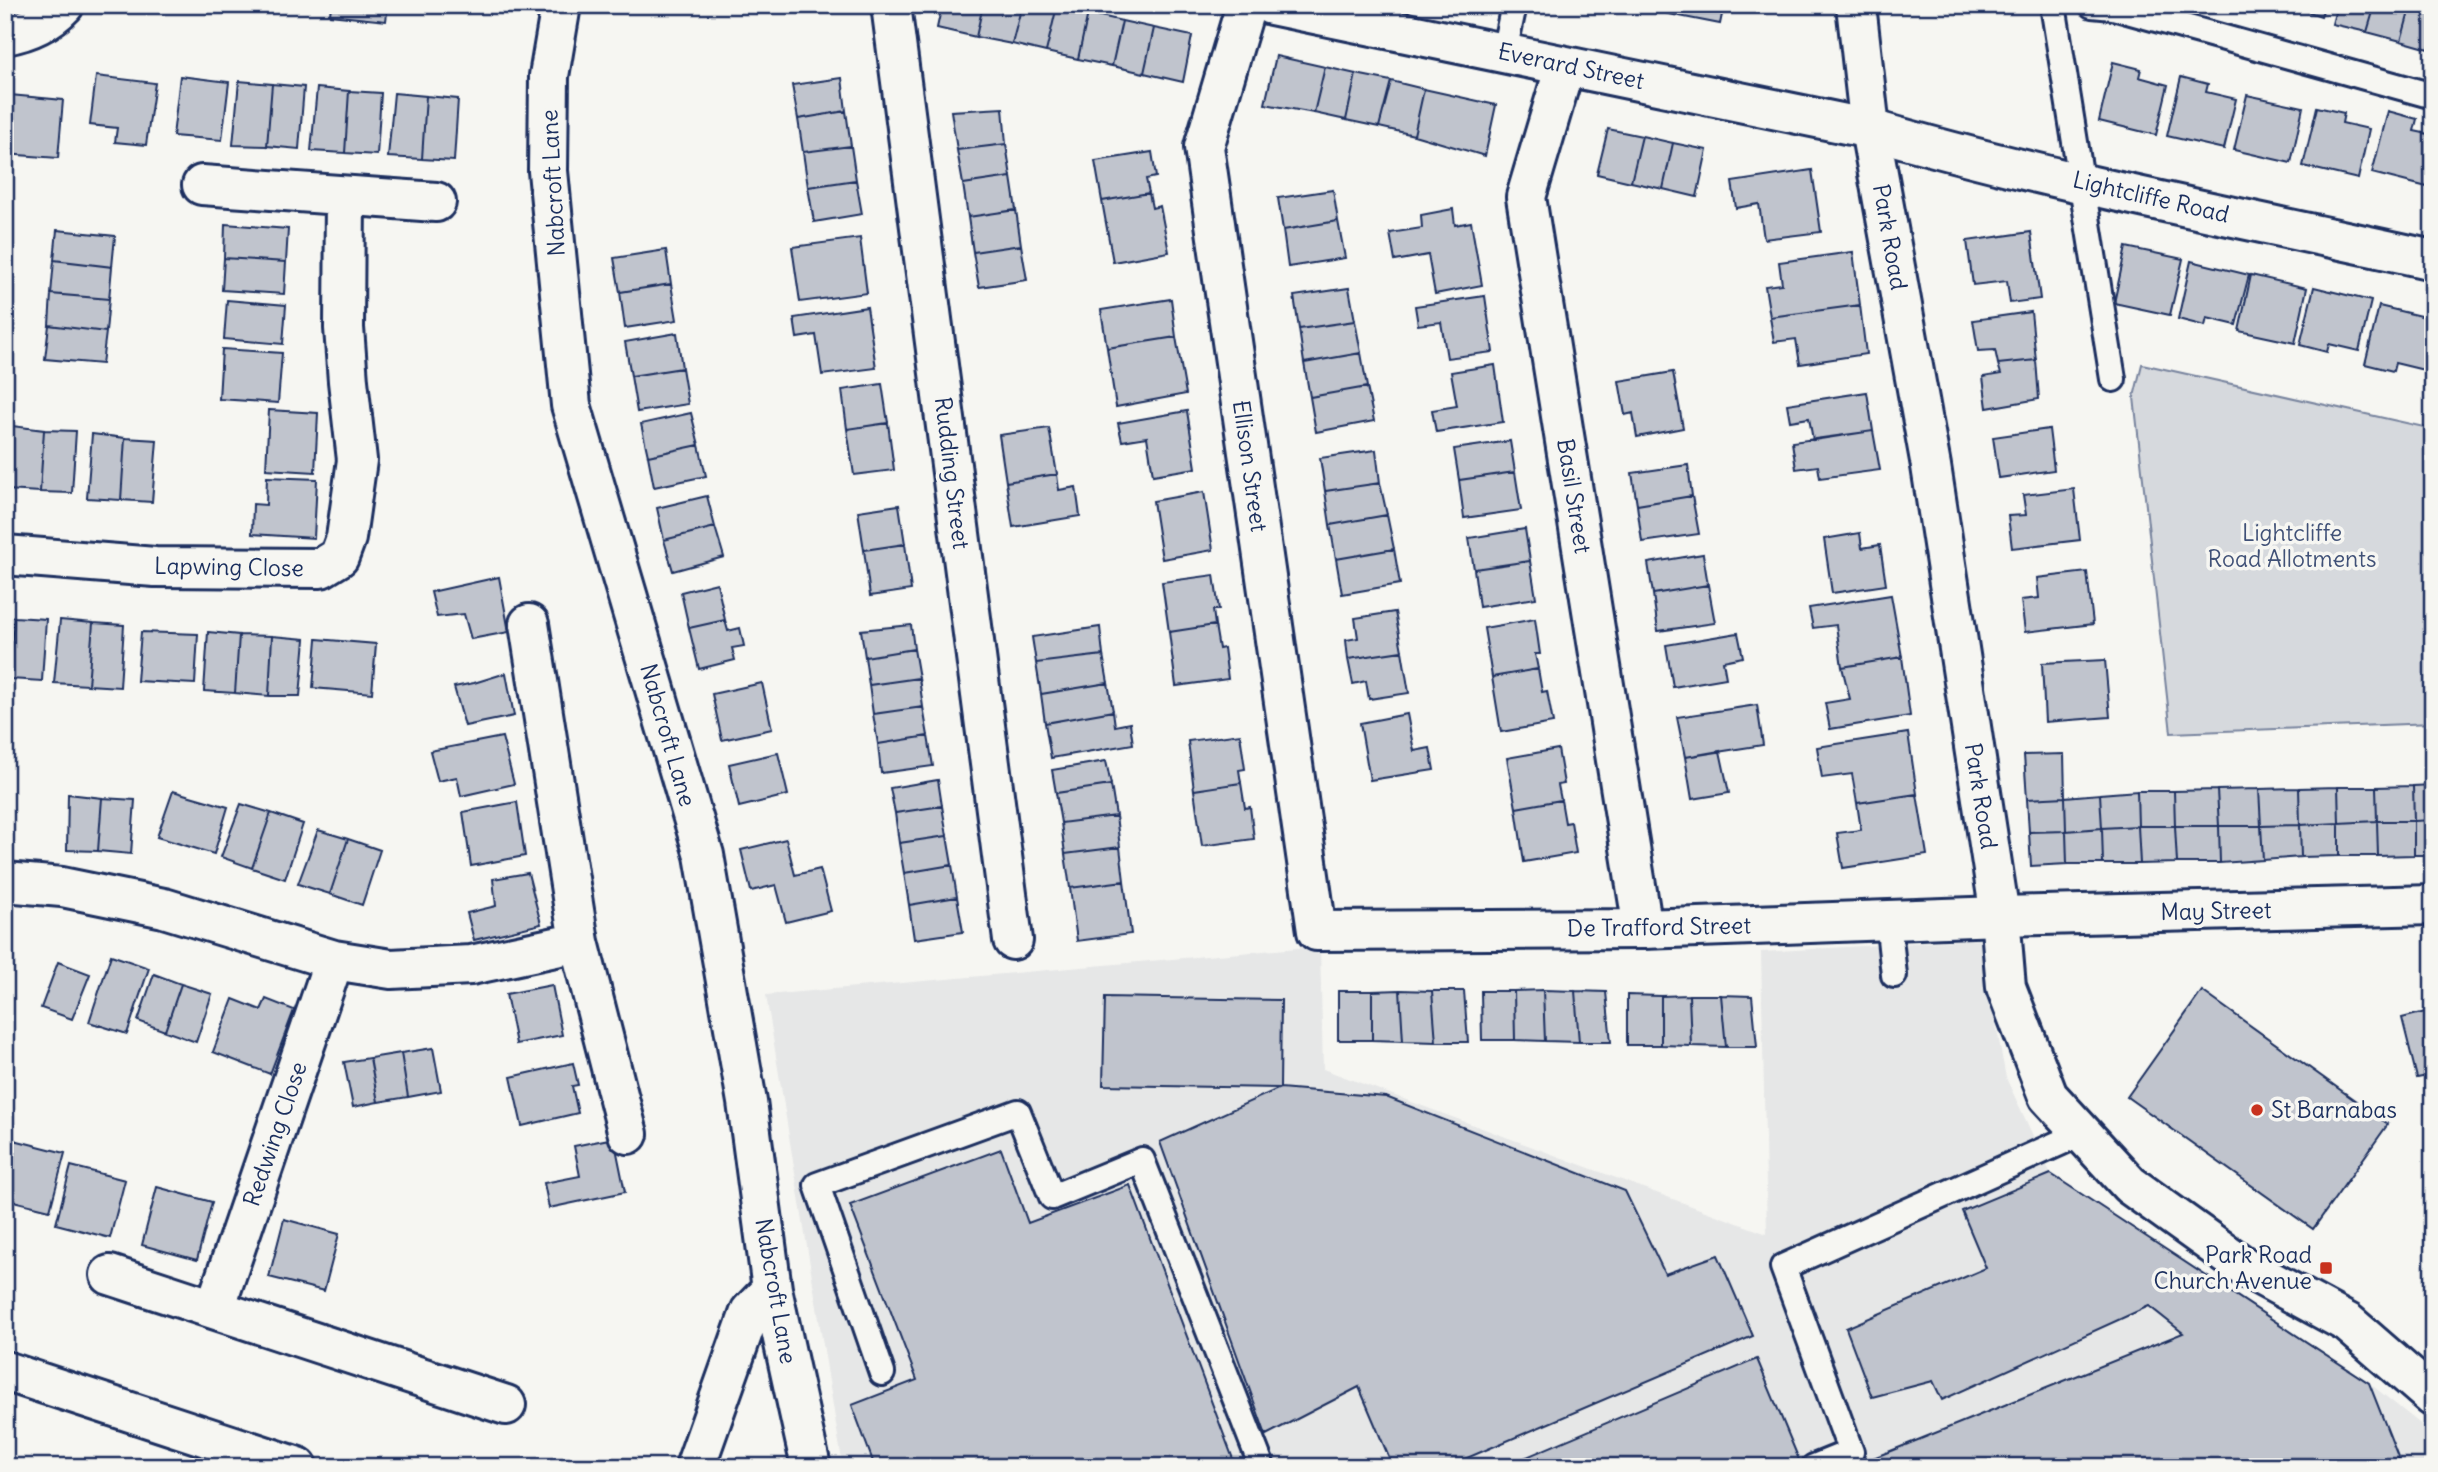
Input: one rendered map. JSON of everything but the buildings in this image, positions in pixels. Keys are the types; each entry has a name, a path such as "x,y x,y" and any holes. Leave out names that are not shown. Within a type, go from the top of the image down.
{"street":[{"path":"5,35 24,32 64,5"},
{"name":"Nabcroft Lane","path":"561,5 549,76 548,171 571,405 704,855 747,1102 772,1289 811,1467"},
{"name":"Rudding Street","path":"891,5 1013,940"},
{"name":"Ellison Street","path":"1247,5 1204,147 1317,931"},
{"name":"Everard Street","path":"1271,5 1504,51 1870,129"},
{"name":"Park Road","path":"1856,5 1870,129 1931,466 2000,916 2006,987 2048,1096 2130,1185 2243,1266 2348,1323 2433,1397"},
{"name":"Basil Street","path":"1565,66 1526,197 1643,929"},
{"name":"Lightcliffe Road","path":"1870,129 1933,147 2081,182 2433,260"},
{"path":"202,185 436,202"},
{"name":"Lapwing Close","path":"5,555 155,567 321,568 339,557 346,538 357,460 344,328 345,197"},
{"path":"529,624 579,942 628,1134"},
{"path":"5,882 62,887 164,908 334,960 391,969 471,965 579,942"},
{"name":"May Street","path":"2000,916 2433,905"},
{"name":"De Trafford Street","path":"1317,931 1643,929 2000,916"},
{"name":"Redwing Close","path":"215,1308 334,960"},
{"path":"110,1275 506,1405"},
{"path":"695,1467 750,1312 772,1289"},
{"path":"5,1371 298,1467"}],"lane":[{"path":"1504,51 1514,5"},
{"path":"2053,5 2113,379"},
{"path":"2092,5 2113,6 2433,96"},
{"path":"1888,920 1894,975"},
{"path":"882,1373 817,1185 1018,1112 1052,1197 1142,1160 1262,1467"},
{"path":"1814,1467 1851,1452 1783,1267 2082,1133"}],"shaded area":[{"path":"1980,939 2006,1078 2051,1174 2369,1383 2433,1434 2433,1467 843,1467 766,995 1320,946 1323,1069 1767,1234 1761,952"}],"green space":[{"name":"Lightcliffe Road Allotments","path":"2142,364 2433,429 2433,723 2171,733 2134,397"}],"place":[{"name":"St Barnabas","path":"2257,1110"},
{"name":"Park Road Church Avenue","path":"2326,1268"}]}
